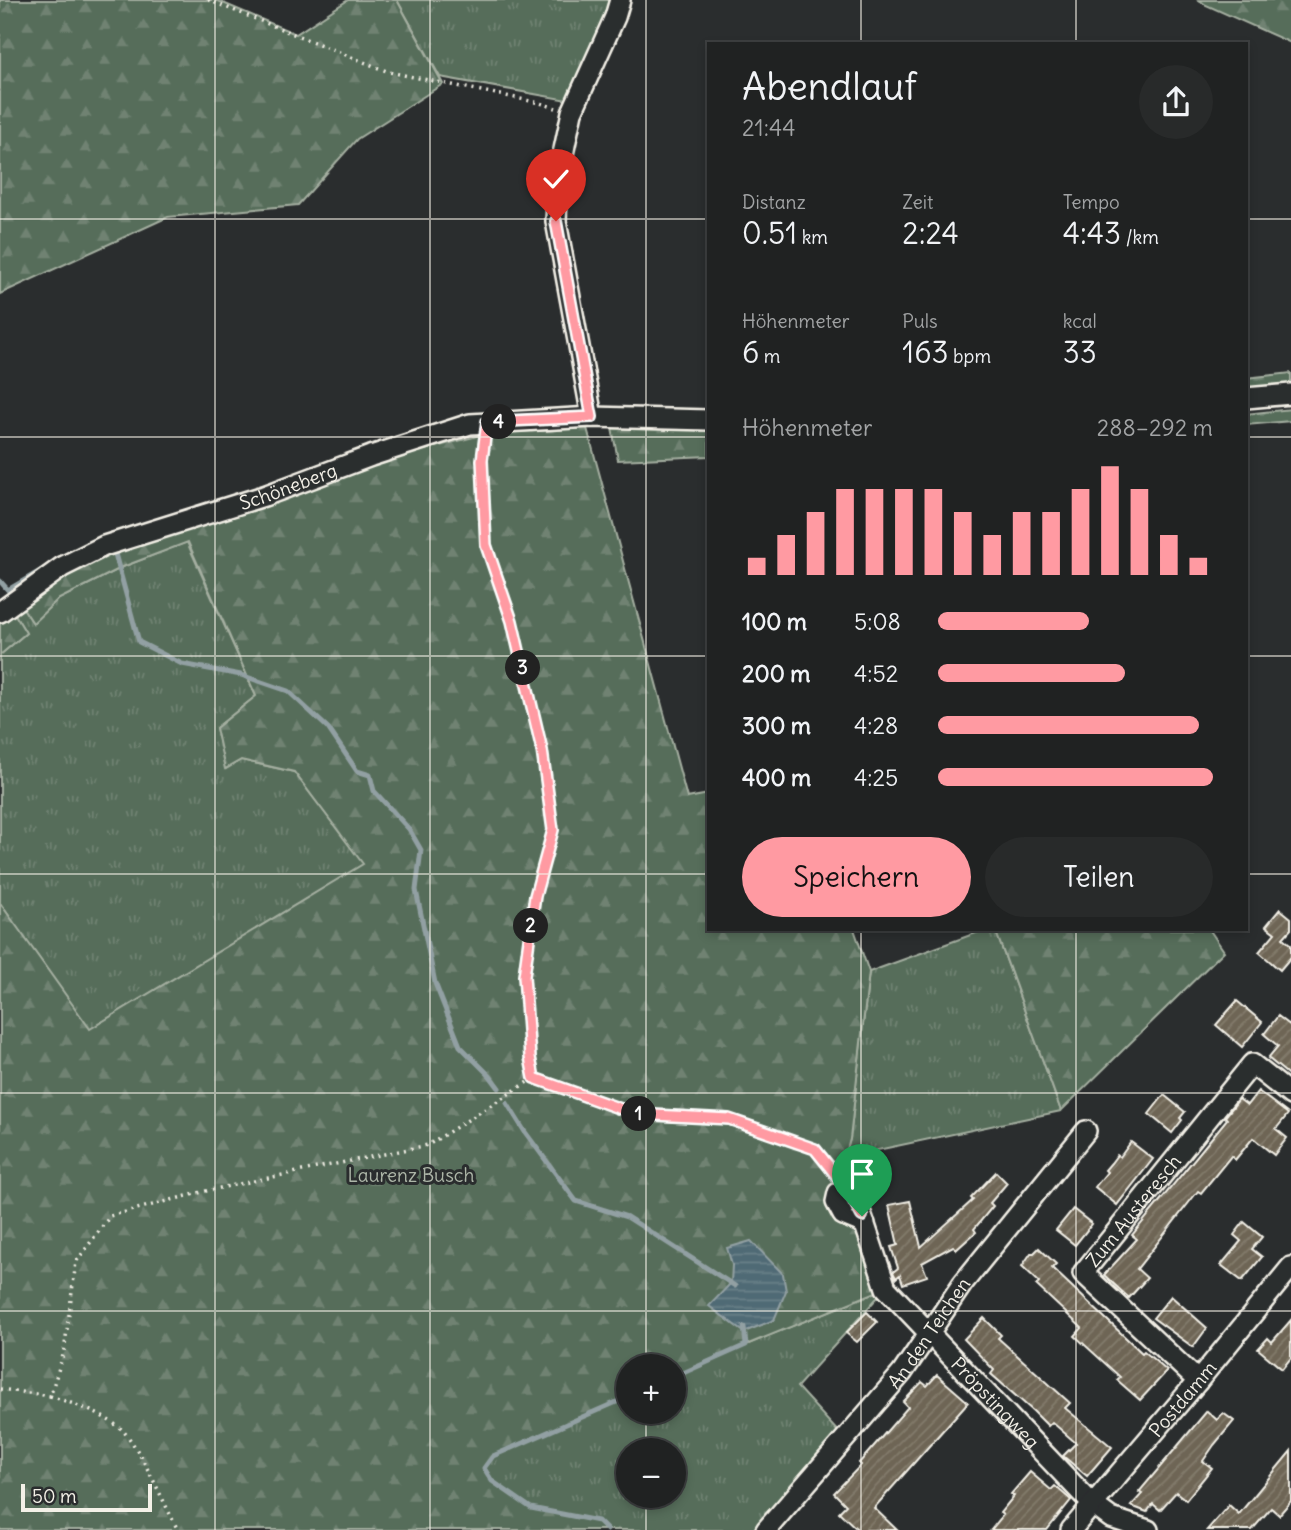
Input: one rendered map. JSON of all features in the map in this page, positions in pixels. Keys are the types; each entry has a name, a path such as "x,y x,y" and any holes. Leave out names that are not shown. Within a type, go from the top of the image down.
{"street":[{"path":"592,417 556,221 558,178 572,112 615,17 620,0"},
{"path":"1248,398 1291,394"},
{"name":"Schöneberg","path":"0,612 62,567 104,546 264,496 383,452 470,424 592,417 707,420"},
{"name":"Zum Austeresch","path":"1198,1381 1083,1273 1252,1064 1291,1095"},
{"name":"An den Teichen","path":"766,1530 902,1373 963,1283 1086,1131"},
{"name":"Pröpstingweg","path":"848,1190 838,1193 836,1202 843,1215 865,1224 886,1288 1092,1504 1111,1518 1148,1530"},
{"name":"Postdamm","path":"1071,1530 1291,1267"}],"path":[{"path":"208,0 389,72 572,112"},
{"path":"487,422 482,460 486,545 512,621 542,750 553,830 535,896 524,976 534,1078"},
{"path":"534,1078 635,1114 729,1119 815,1149 848,1190"},
{"path":"50,1396 64,1352 76,1262 110,1216 210,1190 428,1145 534,1078"},
{"path":"0,1389 50,1396 87,1408 121,1429 137,1452 178,1530"}],"green space":[{"path":"0,0 216,0 296,34 348,0 397,0 443,84 357,139 298,205 168,217 0,294"},
{"path":"397,0 612,0 567,100 440,77"},
{"path":"1199,0 1289,0 1291,43 1206,5"},
{"path":"1291,373 1291,390 1248,394 1248,378"},
{"path":"1291,409 1291,421 1248,425 1248,414"},
{"name":"Laurenz Busch","path":"587,428 687,798 707,794 707,931 855,931 869,972 850,1139 845,1157 886,1288 686,1372 686,1354 616,1354 616,1402 494,1456 484,1468 492,1481 531,1508 598,1521 607,1530 0,1530 0,903 90,1029 363,864 294,772 241,760 225,769 216,728 256,696 188,542 125,566 57,600 33,623 19,602 56,577 117,548 404,455 485,434"},
{"path":"612,428 707,430 707,456 618,460"},
{"path":"187,542 256,696 216,728 226,769 241,760 294,772 364,864 89,1030 0,903 0,655 26,633 11,608 19,602 33,623 57,600 125,566"},
{"path":"11,608 26,633 0,655 0,618"},
{"path":"982,931 996,931 1061,1111 845,1157 850,1139 869,972"},
{"path":"996,931 1210,931 1224,951 1061,1111"},
{"path":"886,1288 797,1387 841,1435 755,1530 607,1530 598,1521 531,1508 492,1481 484,1468 493,1456 616,1402 616,1424 686,1424 686,1372"}],"water":[{"path":"751,1241 783,1274 786,1291 774,1320 744,1332 709,1306 731,1283 732,1265 727,1248"}],"building":[{"path":"1280,909 1291,918 1291,929 1283,938 1291,945 1291,957 1280,970 1259,952 1275,933 1266,926"},
{"path":"1237,1001 1262,1022 1242,1047 1216,1025"},
{"path":"1278,1016 1291,1026 1291,1077 1268,1058 1278,1046 1264,1034"},
{"path":"1258,1091 1288,1114 1276,1129 1287,1138 1274,1155 1253,1138 1235,1160 1231,1156 1201,1193 1198,1191 1137,1269 1147,1278 1129,1298 1104,1275 1137,1239 1132,1235 1227,1119 1225,1117 1239,1099 1247,1105"},
{"path":"1164,1095 1185,1112 1172,1133 1149,1114"},
{"path":"1131,1142 1153,1159 1117,1205 1095,1187 1117,1155 1120,1157"},
{"path":"996,1172 1007,1183 990,1203 993,1206 974,1229 976,1232 956,1250 953,1246 922,1263 927,1276 903,1284 900,1275 896,1278 893,1272 898,1268 891,1247 898,1245 889,1205 910,1201 921,1247 973,1200 971,1198"},
{"path":"1073,1209 1092,1224 1075,1245 1056,1230"},
{"path":"1244,1222 1262,1237 1252,1249 1262,1257 1242,1281 1221,1265 1241,1241 1234,1235"},
{"path":"1039,1248 1056,1264 1052,1268 1142,1353 1144,1351 1167,1371 1140,1400 1117,1380 1120,1377 1075,1336 1082,1328 1036,1285 1039,1282 1022,1266 1031,1253"},
{"path":"1171,1296 1207,1328 1193,1347 1153,1318"},
{"path":"867,1312 877,1322 857,1342 846,1333"},
{"path":"984,1318 1001,1335 998,1338 1070,1403 1065,1408 1112,1447 1087,1476 1063,1456 1076,1443 1052,1422 1048,1426 991,1374 994,1370 964,1339"},
{"path":"1291,1320 1291,1358 1282,1369 1258,1349 1268,1338 1272,1342"},
{"path":"937,1375 968,1402 874,1508 897,1530 858,1530 839,1512 846,1505 834,1493 861,1465 859,1463 908,1407 903,1402 922,1382 927,1386"},
{"path":"1207,1411 1217,1420 1223,1413 1234,1421 1203,1461 1212,1468 1186,1500 1176,1492 1160,1510 1153,1504 1147,1512 1131,1506 1142,1494 1139,1492"},
{"path":"1291,1451 1291,1501 1279,1515 1271,1508 1252,1530 1207,1530 1229,1505 1239,1514"},
{"path":"1030,1472 1051,1490 1055,1486 1071,1500 1047,1530 991,1530 1014,1496 1011,1494"}],"waterway":[{"path":"114,550 139,642 182,664 241,675 288,691 328,728 357,771 370,775 374,791 409,829 421,850 416,890 435,983 460,1046 499,1088"},
{"path":"0,581 8,590 47,567"},
{"path":"507,1103 576,1201 627,1217 735,1286"},
{"path":"686,1372 746,1345 744,1327"},
{"path":"607,1530 598,1521 531,1508 492,1481 484,1468 493,1456 616,1402"}],"route":[{"path":"556,221 592,417 487,422 482,460 486,545 512,621 542,750 553,830 535,896 524,976 534,1078 635,1114 729,1119 815,1149 848,1190 862,1216"}]}
